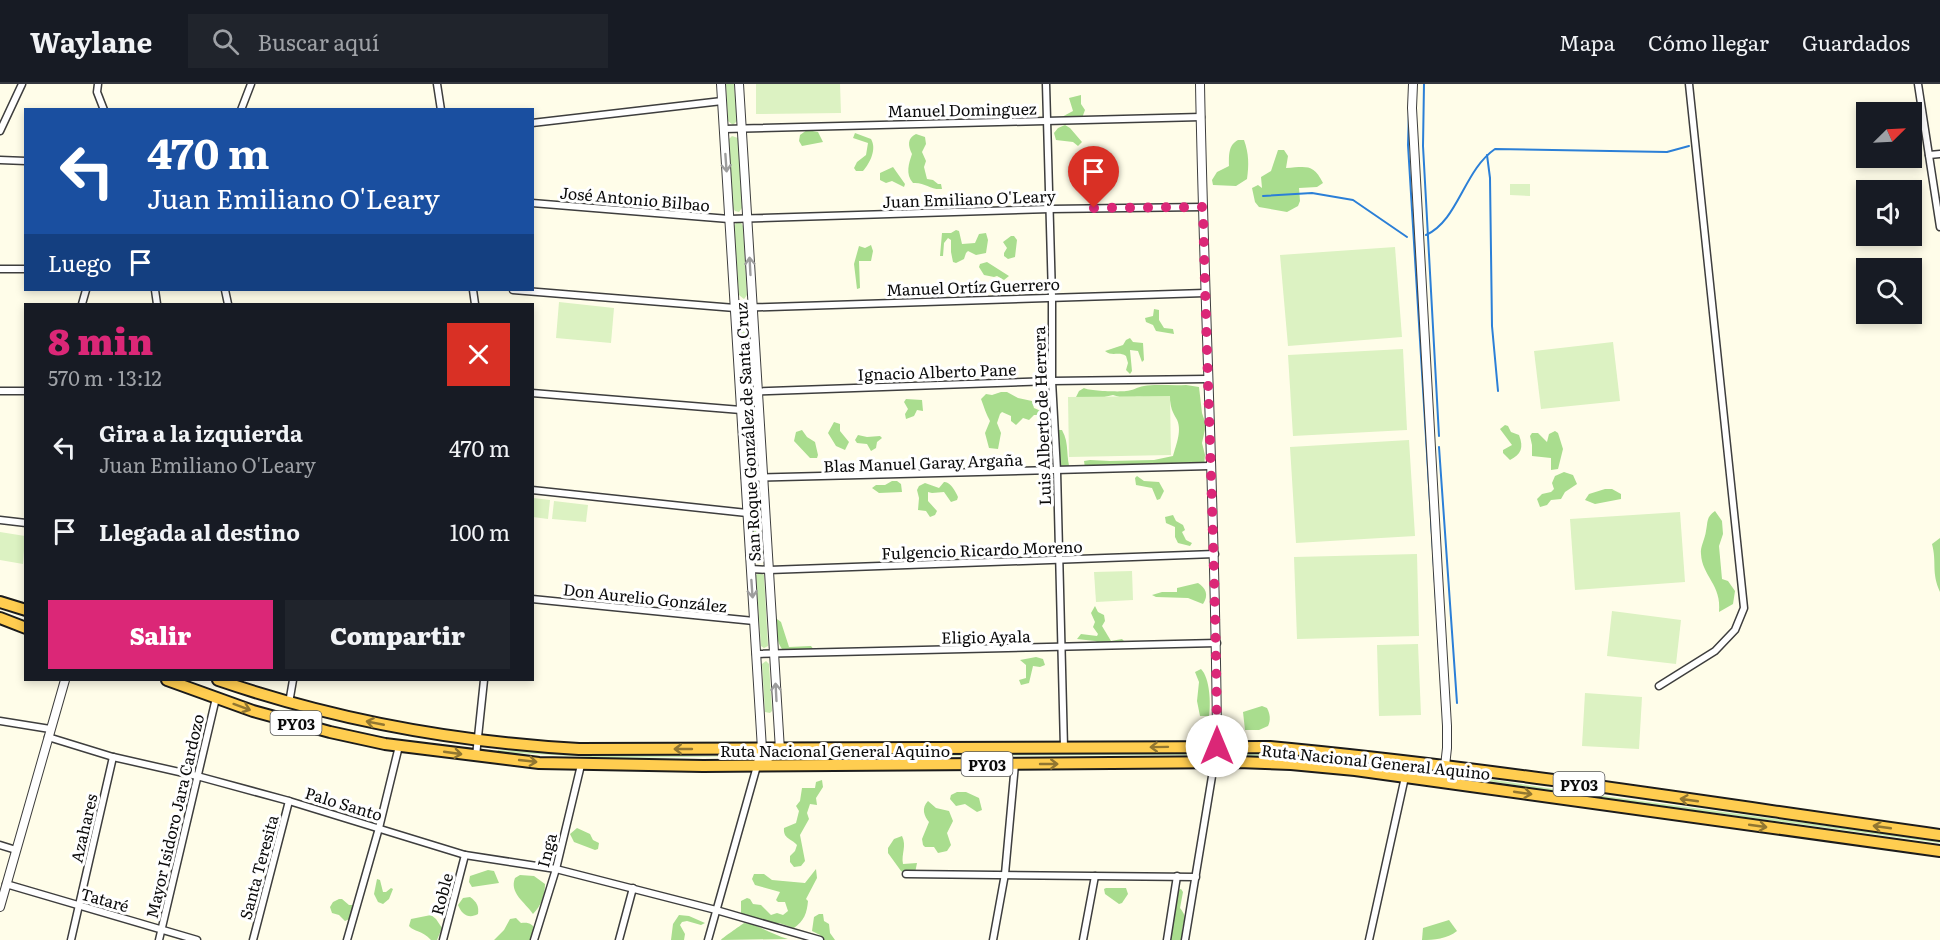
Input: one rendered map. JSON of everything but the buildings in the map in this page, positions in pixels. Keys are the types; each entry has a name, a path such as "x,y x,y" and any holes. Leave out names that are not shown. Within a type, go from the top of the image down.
{"highway":[{"path":"0,602 24,609"},
{"path":"0,618 24,627"},
{"name":"Ruta Nacional General Aquino","path":"170,681 253,711 330,732 399,746 476,756 580,765 1291,764 1405,777 1940,851"},
{"name":"Ruta Nacional General Aquino","path":"221,681 333,715 477,741 579,749 1270,747 1445,766 1940,835"}],"street":[{"path":"0,131 22,84"},
{"path":"98,84 103,108"},
{"path":"242,108 251,84"},
{"path":"437,84 441,108"},
{"path":"708,940 762,750 740,392 733,219 721,84"},
{"name":"San Roque González de Santa Cruz","path":"739,84 780,750"},
{"name":"Luis Alberto de Herrera","path":"1046,84 1052,381 1057,471 1064,748"},
{"path":"1185,940 1217,746 1215,554 1207,379 1200,84"},
{"path":"1413,84 1412,108 1420,272 1447,726 1445,766"},
{"path":"1659,686 1715,651 1735,630 1744,608 1689,84"},
{"path":"1918,84 1940,228"},
{"path":"534,123 722,101"},
{"name":"Manuel Dominguez","path":"724,129 1201,117"},
{"path":"1929,155 1940,154"},
{"path":"0,160 24,161"},
{"name":"José Antonio Bilbao","path":"534,203 733,219"},
{"name":"Juan Emiliano O'Leary","path":"733,219 1050,209 1203,207"},
{"path":"0,269 24,269"},
{"name":"Manuel Ortíz Guerrero","path":"526,291 738,308 1205,293"},
{"name":"Ignacio Alberto Pane","path":"740,392 1052,381 1207,379"},
{"path":"0,391 24,391"},
{"path":"534,393 741,410"},
{"name":"Blas Manuel Garay Argaña","path":"745,478 1210,466"},
{"path":"534,490 747,513"},
{"path":"0,520 24,523"},
{"name":"Fulgencio Ricardo Moreno","path":"751,569 1215,554"},
{"name":"Don Aurelio González","path":"534,599 754,621"},
{"name":"Eligio Ayala","path":"756,654 1216,643"},
{"path":"0,907 65,681"},
{"path":"289,703 293,681"},
{"path":"476,756 484,681"},
{"name":"Mayor Isidoro Jara Cardozo","path":"159,940 216,698"},
{"name":"Palo Santo","path":"0,721 49,733 112,757 197,776 290,801 465,855 556,869 716,910 798,937 820,940"},
{"path":"347,940 379,828 399,746"},
{"path":"1184,764 1207,757 1217,746"},
{"path":"757,766 780,750"},
{"name":"Azahares","path":"71,940 112,757"},
{"path":"993,940 1005,874 1015,764"},
{"name":"Inga","path":"534,940 556,869 580,765"},
{"path":"1369,940 1405,777"},
{"name":"Santa Teresita","path":"253,940 290,801"},
{"path":"0,845 16,850"},
{"name":"Roble","path":"443,940 465,855"},
{"path":"906,874 1196,877"},
{"path":"1083,940 1095,876"},
{"path":"1167,940 1177,876"},
{"name":"Tataré","path":"6,884 197,940"},
{"path":"619,940 633,888"}],"green space":[{"path":"726,84 734,84 737,121 733,125 728,121"},
{"path":"756,84 840,84 841,113 756,114"},
{"path":"1081,95 1081,104 1085,110 1082,118 1072,116 1058,119 1073,111 1069,98"},
{"path":"1009,108 1012,112 1036,115 1040,120 1003,118 1001,111"},
{"path":"1065,125 1082,142 1078,146 1073,142 1056,140 1054,133"},
{"path":"807,130 818,132 823,142 802,146 799,141 800,135"},
{"path":"855,133 871,139 873,143 872,156 863,171 856,171 854,168 857,162 866,155 868,143 853,138"},
{"path":"916,134 925,137 926,144 922,152 926,161 924,167 927,179 941,184 942,189 913,183 909,176 908,168 912,154 909,142"},
{"path":"732,136 738,138 742,208 739,212 733,208 729,139"},
{"path":"1238,140 1244,140 1247,150 1247,179 1236,186 1213,185 1212,180 1217,172 1229,166 1231,148"},
{"path":"1278,150 1284,150 1288,156 1286,168 1312,169 1323,183 1317,187 1299,188 1298,206 1287,212 1259,207 1255,202 1252,188 1258,185 1262,188 1261,177 1271,171"},
{"path":"893,167 905,184 904,187 892,181 886,183 880,180 880,173"},
{"path":"1510,184 1530,184 1530,196 1510,195"},
{"path":"736,223 741,223 743,226 747,295 744,299 739,295 734,226"},
{"path":"959,231 962,244 975,243 979,234 986,233 988,240 986,253 976,255 968,251 964,259 953,262 951,240 948,238 944,243 943,256 940,256 942,233 951,233"},
{"path":"1011,236 1017,240 1015,257 1008,259 1004,256 1007,248 1003,242"},
{"path":"871,245 873,251 871,261 859,261 860,288 857,289 854,264 859,246 865,248"},
{"path":"1395,247 1402,337 1288,346 1280,255"},
{"path":"987,262 1009,276 1004,280 997,276 984,275 979,267 980,264"},
{"path":"559,302 614,308 611,343 556,338"},
{"path":"1154,309 1159,310 1159,320 1164,328 1173,329 1174,334 1156,331 1153,325 1146,322 1145,318 1153,316"},
{"path":"743,311 748,314 752,378 749,382 746,382 744,378 740,314"},
{"path":"1130,338 1133,342 1143,343 1144,360 1142,362 1138,351 1130,350 1132,371 1130,374 1126,370 1128,363 1126,356 1105,351 1123,345"},
{"path":"1613,342 1620,401 1541,409 1534,351"},
{"path":"1403,349 1407,430 1293,436 1288,355"},
{"path":"1148,385 1199,387 1206,425 1202,443 1205,455 1204,467 1198,470 1166,467 1085,468 1084,461 1090,460 1154,460 1173,456 1179,427 1170,400 1142,397 1126,399 1113,395 1078,403 1076,397 1079,391 1084,388 1098,391 1122,391"},
{"path":"1001,392 1032,401 1034,408 1043,412 1044,415 1034,415 1029,420 1023,418 1016,425 1011,421 1011,416 1002,412 997,423 1001,433 998,449 989,448 985,433 990,421 981,399 986,394"},
{"path":"1170,396 1171,455 1069,457 1068,397"},
{"path":"749,399 754,402 758,470 754,474 750,471 745,403"},
{"path":"906,399 922,400 923,411 917,410 914,416 906,419 905,414 908,409 904,402"},
{"path":"834,422 840,424 840,431 849,442 845,450 836,446 828,433"},
{"path":"1505,425 1511,432 1519,435 1521,444 1519,453 1510,460 1503,453 1503,450 1512,445 1500,429"},
{"path":"802,430 815,442 817,458 810,458 794,441 796,432"},
{"path":"1062,430 1066,440 1071,472 1065,474 1060,470 1053,456 1059,444 1055,431"},
{"path":"1555,431 1558,433 1563,449 1558,469 1551,470 1551,458 1532,456 1530,436 1532,433 1538,433 1547,442 1549,434"},
{"path":"858,435 882,438 877,442 876,448 871,451 867,444 857,443 855,440"},
{"path":"1409,440 1415,536 1296,543 1290,447"},
{"path":"1564,472 1573,475 1577,484 1565,492 1561,499 1551,500 1547,505 1540,507 1537,499 1554,489 1552,483 1555,476"},
{"path":"1137,476 1144,481 1159,482 1164,491 1160,499 1157,500 1152,488 1136,485"},
{"path":"892,481 901,484 902,492 879,493 872,488 876,485 885,485"},
{"path":"944,482 953,487 958,497 957,500 951,502 944,492 928,492 928,501 937,511 935,515 930,517 926,511 918,510 917,490 919,486 925,483 939,488"},
{"path":"754,484 759,486 763,559 760,561 755,559 751,487"},
{"path":"1612,489 1621,494 1621,499 1595,504 1585,500 1589,494"},
{"path":"534,498 550,500 548,519 534,517"},
{"path":"554,501 588,505 586,522 552,519"},
{"path":"1715,511 1722,521 1723,534 1719,546 1722,579 1728,581 1735,591 1733,604 1719,612 1718,595 1702,562 1701,551 1708,520"},
{"path":"1680,512 1685,582 1575,590 1570,519"},
{"path":"1173,515 1176,521 1183,525 1185,530 1182,532 1186,540 1192,543 1190,546 1178,543 1175,537 1175,527 1166,523 1165,517"},
{"path":"0,532 24,536 23,564 0,560"},
{"path":"1940,538 1940,592 1936,579 1932,544"},
{"path":"1417,554 1419,636 1297,639 1294,557"},
{"path":"1132,571 1133,600 1096,602 1094,572"},
{"path":"759,573 764,575 768,646 764,648 761,646 756,575"},
{"path":"1198,583 1206,592 1203,604 1188,598 1152,595 1177,592 1177,588"},
{"path":"1095,606 1098,612 1104,615 1105,621 1102,626 1111,641 1122,639 1125,642 1109,642 1104,645 1095,641 1077,639 1081,634 1097,636 1091,613"},
{"path":"1612,611 1681,620 1676,664 1607,656"},
{"path":"777,619 781,622 789,647 811,646 814,650 786,654 778,642"},
{"path":"1418,644 1421,715 1379,716 1377,645"},
{"path":"1036,657 1043,659 1045,665 1033,666 1029,683 1021,685 1019,680 1026,678 1026,665 1020,660"},
{"path":"766,661 769,664 772,711 770,713 765,712 762,664"},
{"path":"1201,669 1208,685 1209,716 1200,716 1197,701 1199,682 1195,672"},
{"path":"1585,693 1642,697 1639,749 1582,746"},
{"path":"1262,706 1269,712 1268,726 1259,730 1245,730 1243,712"},
{"path":"498,750 586,755 757,756 608,758 498,752"},
{"path":"1199,752 1199,755 790,756"},
{"path":"1233,753 1294,756 1409,767 1574,792 1940,841 1940,843 1573,794 1409,769 1294,758 1233,755"},
{"path":"822,780 823,787 816,798 817,805 810,804 807,813 809,819 800,835 805,861 801,866 794,867 790,862 790,856 797,845 786,836 784,828 796,823 799,811 796,806 800,801 802,788 815,788 816,782"},
{"path":"966,792 979,798 982,810 977,812 965,804 956,806 950,799 951,795"},
{"path":"928,801 936,808 949,811 953,821 947,833 951,845 947,851 938,853 934,847 923,845 922,839 929,822 924,806"},
{"path":"577,828 590,834 593,840 599,843 598,849 574,842 570,834"},
{"path":"902,836 903,864 917,863 915,873 905,874 888,853 888,848 894,839"},
{"path":"816,869 817,878 806,899 808,901 806,913 803,920 794,928 779,923 772,925 741,916 741,901 747,898 753,904 761,905 771,915 777,913 783,915 788,911 785,902 776,900 780,892 755,885 752,879 754,874 764,874 772,880 805,883"},
{"path":"488,870 494,871 499,883 472,887 469,882 470,876"},
{"path":"520,875 534,876 545,884 542,900 533,914 514,888 515,878"},
{"path":"377,879 380,880 383,892 393,889 389,899 383,904 378,902 374,894"},
{"path":"1126,888 1128,894 1119,904 1105,894 1104,889"},
{"path":"1181,889 1183,892 1180,908 1185,917 1182,932 1186,938 1166,940 1178,890"},
{"path":"470,897 476,902 478,909 478,914 472,916 464,914 458,905 463,898"},
{"path":"339,899 349,905 359,907 359,915 345,921 339,915 332,913 330,907"},
{"path":"823,914 824,921 829,924 830,933 835,940 824,940 812,931 814,917"},
{"path":"431,915 442,928 437,940 431,940 409,926 411,919"},
{"path":"679,915 689,916 705,923 701,925 682,922 680,925 685,934 684,940 671,940 673,924"},
{"path":"516,918 521,923 528,923 534,927 536,931 533,940 494,940 504,930 510,919"},
{"path":"1449,920 1457,931 1453,934 1422,940 1423,928"},
{"path":"744,923 753,925 788,939 721,940"}],"waterway":[{"path":"1424,84 1423,146 1439,436"},
{"path":"1409,111 1408,145 1441,681"},
{"path":"1426,235 1446,219 1476,169 1495,149 1667,152 1689,146"},
{"path":"1487,155 1490,178 1492,326 1498,391"},
{"path":"1263,196 1312,193 1353,200 1407,237"},
{"path":"1439,447 1457,703"}],"route":[{"path":"1094,208 1203,207 1209,444 1215,554 1217,746"}]}
